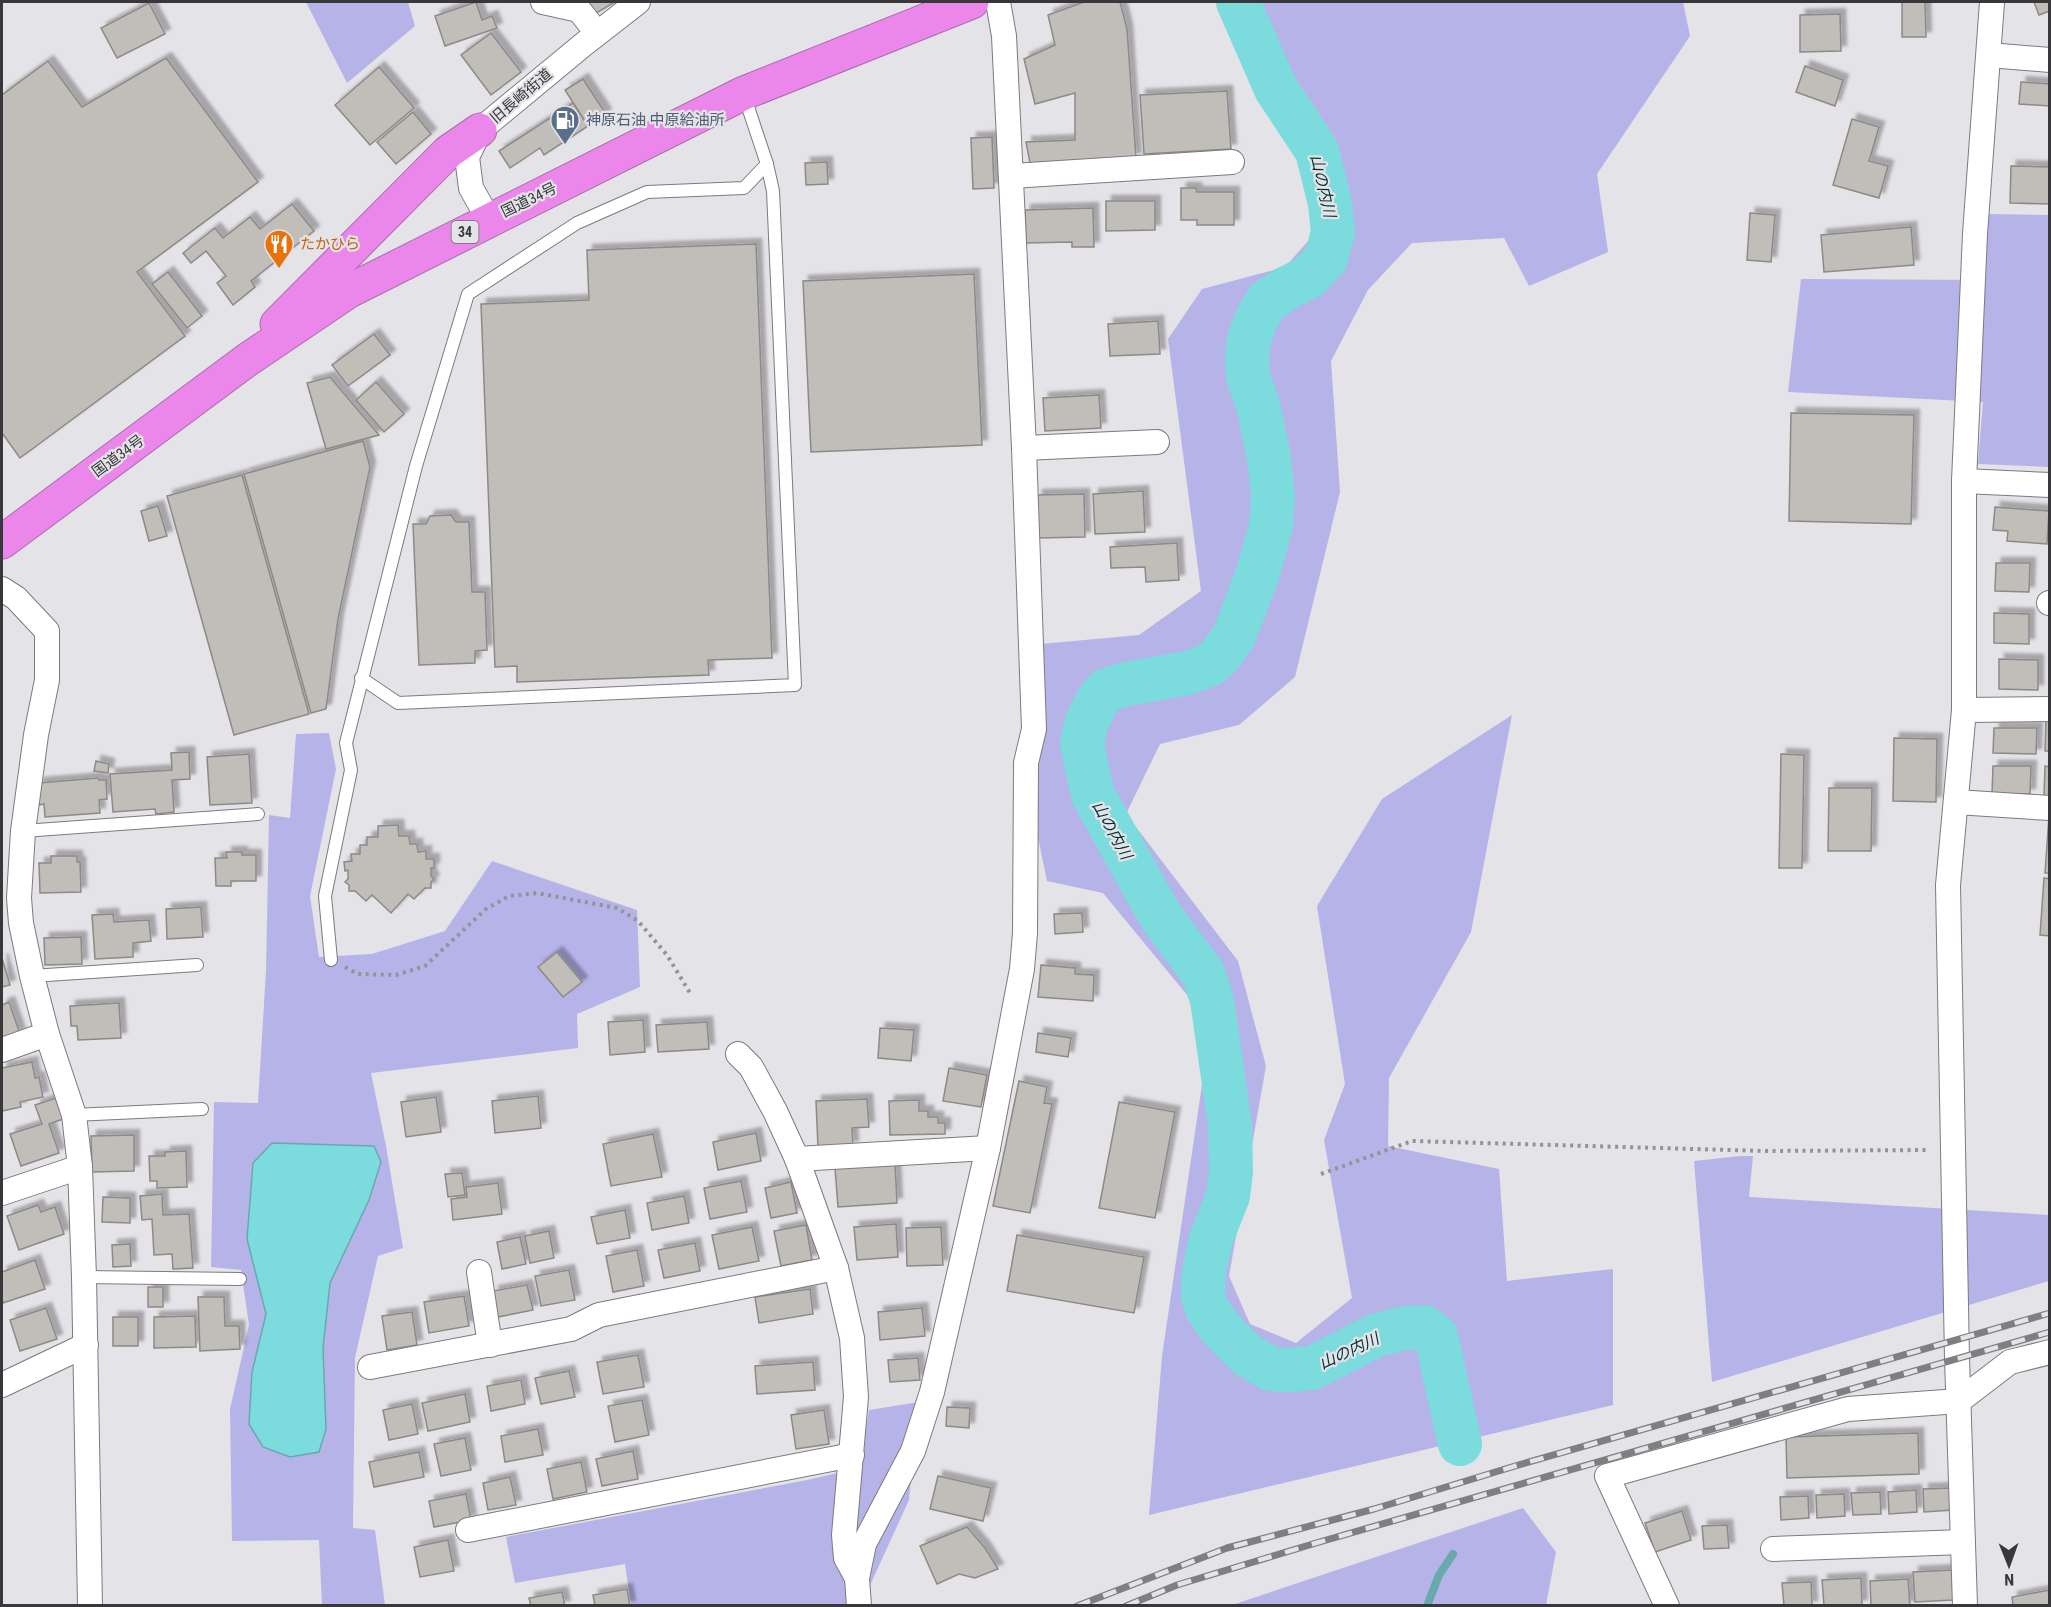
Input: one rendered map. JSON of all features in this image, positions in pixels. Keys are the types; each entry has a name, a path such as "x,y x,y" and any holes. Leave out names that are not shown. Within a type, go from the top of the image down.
{"highway":[{"name":"国道34号","path":"2,542 247,360 349,291 744,93 972,2"},
{"path":"247,360 285,314 448,152 480,130"}],"street":[{"path":"543,2 579,10 597,33"},
{"name":"旧長崎街道","path":"489,220 471,188 467,157 480,130 638,2"},
{"path":"859,1605 857,1578 864,1544 913,1451 932,1392 988,1149 1022,969 1026,933 1026,763 1034,729 1011,176 1004,36 998,2"},
{"path":"1965,1605 1948,885 1964,710 1964,481 1975,234 1992,2"},
{"path":"1989,55 2049,60"},
{"path":"1011,176 1232,162"},
{"path":"1024,448 1157,442"},
{"path":"1964,481 2049,484"},
{"path":"2,589 16,598 47,631 47,680 36,735 22,831 19,898 11,926 32,976 47,1034 74,1115 80,1167 84,1277 90,1605"},
{"path":"1964,710 2049,709"},
{"path":"1956,802 2049,808"},
{"path":"2,1050 47,1034"},
{"path":"738,1053 751,1067 775,1111 797,1160 836,1268 852,1338 856,1396 844,1535 846,1558 857,1578"},
{"path":"797,1160 988,1149"},
{"path":"2,1193 80,1167"},
{"path":"370,1367 571,1329 599,1315 836,1268"},
{"path":"478,1272 490,1345"},
{"path":"2,1386 86,1345"},
{"path":"1667,1605 1607,1476 1848,1409 1959,1401 2010,1362 2049,1352"},
{"path":"468,1530 852,1455"},
{"path":"1773,1549 1963,1542"}],"lane":[{"path":"361,678 398,703 795,684 772,191 767,164 744,93"},
{"path":"331,960 325,896 351,770 346,743 416,466 468,294 577,223 647,192 744,188 767,164"},
{"path":"22,831 258,814"},
{"path":"32,976 197,965"},
{"path":"74,1115 202,1109"},
{"path":"84,1277 240,1279"}],"path":[{"path":"331,960 358,974 396,975 425,966 486,909 509,896 537,892 617,908 638,921 667,955 690,993"},
{"path":"1321,1174 1412,1142 1765,1151 1953,1150"}],"shaded area":[{"path":"306,2 408,2 415,26 347,83"},
{"path":"1217,2 1683,2 1690,36 1597,174 1608,252 1529,286 1504,238 1412,243 1368,290 1331,361 1340,492 1295,677 1239,725 1160,744 1126,814 1238,961 1266,1066 1229,1276 1250,1324 1296,1343 1352,1298 1324,1140 1345,1084 1317,906 1382,799 1512,715 1471,932 1389,1078 1388,1146 1499,1169 1507,1281 1613,1269 1613,1405 1149,1515 1162,1356 1211,1024 1103,893 1047,881 1034,818 1044,714 1041,644 1139,635 1201,591 1168,339 1202,289 1285,267 1319,229 1302,160"},
{"path":"1987,214 2049,215 2049,467 1978,464 1983,402 1788,392 1801,279 1986,280"},
{"path":"329,733 336,769 310,896 319,957 372,954 445,931 492,861 637,910 640,987 577,1014 578,1048 371,1073 403,1248 378,1256 355,1358 353,1528 375,1530 385,1605 322,1605 319,1540 232,1541 230,1409 249,1325 241,1270 211,1267 214,1102 258,1103 266,971 269,815 290,818 296,734","holes":["369,1200 330,1283 323,1348 252,1372 266,1314 247,1239"]},
{"path":"272,1143 374,1146 381,1162 369,1200 330,1283 323,1348 326,1429 319,1452 290,1457 263,1447 249,1424 252,1372 266,1314 247,1239 253,1163"},
{"path":"1753,1156 1749,1197 2049,1215 2049,1281 1712,1382 1694,1161"},
{"path":"919,1402 909,1500 861,1605 631,1605 625,1564 515,1583 506,1537 807,1480 859,1468 869,1410"},
{"path":"1523,1508 1556,1552 1546,1605 1232,1605"}],"building":[{"path":"476,2 482,20 492,16 497,28 445,46 435,16"},
{"path":"584,2 615,2 593,15"},
{"path":"1084,2 1120,2 1127,29 1136,158 1030,163 1026,142 1075,140 1075,93 1035,104 1024,59 1055,45 1048,15"},
{"path":"1902,2 1925,2 1926,37 1902,37"},
{"path":"2034,2 2050,2 2050,11 2039,15"},
{"path":"149,3 165,34 117,58 101,28"},
{"path":"1840,14 1841,51 1800,52 1800,15"},
{"path":"491,33 521,72 491,95 461,55"},
{"path":"166,58 258,182 137,272 185,336 20,458 2,433 2,95 48,61 82,107"},
{"path":"1805,66 1843,80 1835,106 1796,92"},
{"path":"379,67 414,108 370,145 335,105"},
{"path":"583,79 606,114 588,126 565,90"},
{"path":"2021,82 2050,84 2050,106 2019,104"},
{"path":"1227,91 1231,149 1144,154 1140,95"},
{"path":"573,103 588,126 544,155 540,148 510,168 499,151"},
{"path":"413,112 431,134 396,164 377,142"},
{"path":"1852,119 1879,127 1869,161 1888,166 1879,198 1833,185"},
{"path":"992,137 994,188 973,189 971,138"},
{"path":"827,162 828,184 806,185 805,163"},
{"path":"2011,166 2050,167 2050,204 2010,203"},
{"path":"1181,188 1196,188 1197,192 1234,192 1234,225 1197,225 1197,220 1181,220"},
{"path":"1106,201 1155,201 1155,230 1106,231"},
{"path":"292,204 314,231 251,281 255,287 233,305 217,283 226,276 206,251 191,263 183,253 215,228 223,238 250,217 260,229"},
{"path":"1093,208 1094,247 1072,247 1072,242 1026,243 1025,210"},
{"path":"1750,213 1775,215 1771,262 1747,260"},
{"path":"1911,227 1914,265 1824,272 1821,235"},
{"path":"756,244 772,658 708,660 709,675 517,682 517,666 495,667 481,304 589,300 587,250"},
{"path":"168,272 202,316 187,328 152,284"},
{"path":"974,274 982,445 811,452 803,281"},
{"path":"1158,321 1160,354 1110,356 1108,324"},
{"path":"374,334 390,355 348,386 332,365"},
{"path":"330,377 379,435 326,449 307,383"},
{"path":"376,382 404,414 384,432 356,400"},
{"path":"1099,395 1101,428 1045,431 1043,398"},
{"path":"1791,413 1914,415 1911,524 1789,521"},
{"path":"363,441 370,467 338,619 326,709 311,713 244,474"},
{"path":"242,475 309,714 234,735 167,496"},
{"path":"1143,491 1145,532 1095,534 1093,494"},
{"path":"1084,494 1085,537 1037,538 1037,495"},
{"path":"158,506 167,536 149,541 141,511"},
{"path":"1995,507 2049,511 2047,544 2007,541 2008,531 1993,530"},
{"path":"451,515 456,522 469,522 472,592 485,592 487,650 475,651 475,663 419,665 413,524 426,524 430,516"},
{"path":"1177,543 1179,580 1146,582 1145,567 1111,568 1110,547"},
{"path":"1996,563 2030,563 2029,592 1995,591"},
{"path":"1994,613 2029,614 2029,644 1994,643"},
{"path":"1999,659 2038,660 2038,690 1999,689"},
{"path":"2046,720 2050,720 2050,751 2045,751"},
{"path":"1994,728 2037,728 2036,754 1993,753"},
{"path":"1894,738 1937,739 1936,802 1893,801"},
{"path":"189,752 190,779 172,780 174,812 156,814 155,809 113,812 110,774 172,770 171,753"},
{"path":"249,754 252,803 210,805 207,757"},
{"path":"1781,754 1804,755 1802,868 1779,868"},
{"path":"96,761 109,764 108,773 94,771"},
{"path":"1993,766 2031,766 2030,794 1992,794"},
{"path":"2045,766 2050,767 2050,796 2044,796"},
{"path":"98,778 106,780 107,799 99,800 100,813 45,817 44,804 39,805 38,783"},
{"path":"1829,788 1872,788 1871,851 1828,851"},
{"path":"2049,816 2050,873 2045,873"},
{"path":"398,825 399,836 409,836 410,844 417,844 418,852 426,851 426,859 434,859 431,876 434,879 431,882 431,888 425,888 414,899 408,894 391,913 372,895 366,901 355,891 349,891 349,885 345,882 348,879 348,870 345,871 344,862 352,861 351,854 360,854 360,845 367,845 367,837 378,837 378,826"},
{"path":"226,852 256,855 256,881 231,881 231,886 216,886 215,858 227,858"},
{"path":"51,856 77,856 77,862 80,862 81,892 40,893 39,863 51,863"},
{"path":"2044,878 2050,879 2050,936 2040,935"},
{"path":"201,907 203,937 167,939 166,909"},
{"path":"1082,913 1083,932 1055,934 1054,914"},
{"path":"113,914 114,922 149,920 151,941 133,943 133,957 95,959 92,915"},
{"path":"81,937 82,964 45,965 44,938"},
{"path":"557,952 582,982 563,997 538,967"},
{"path":"2,958 10,985 2,987"},
{"path":"1041,965 1075,968 1075,974 1094,975 1093,1001 1038,997"},
{"path":"9,1002 20,1034 2,1040 2,1005"},
{"path":"119,1003 121,1038 78,1040 77,1026 71,1026 70,1006"},
{"path":"643,1020 645,1052 610,1055 608,1022"},
{"path":"707,1022 709,1049 658,1052 656,1025"},
{"path":"880,1028 914,1030 911,1061 878,1058"},
{"path":"1038,1033 1071,1038 1068,1057 1036,1052"},
{"path":"32,1062 35,1078 39,1077 43,1097 20,1102 21,1107 2,1111 2,1068"},
{"path":"949,1068 987,1075 981,1107 943,1101"},
{"path":"1019,1081 1047,1087 1044,1103 1052,1104 1030,1213 993,1206"},
{"path":"538,1096 541,1128 495,1133 492,1101"},
{"path":"436,1097 441,1132 406,1137 401,1102"},
{"path":"56,1098 63,1119 49,1124 59,1153 21,1166 10,1134 42,1124 35,1105"},
{"path":"867,1099 869,1127 852,1128 853,1146 818,1147 816,1101"},
{"path":"919,1100 919,1111 928,1111 928,1117 938,1117 938,1123 945,1123 945,1134 890,1135 889,1101"},
{"path":"1119,1102 1175,1112 1155,1218 1099,1208"},
{"path":"756,1133 761,1161 718,1170 713,1142"},
{"path":"653,1134 662,1177 611,1186 603,1144"},
{"path":"134,1135 134,1171 92,1172 91,1136"},
{"path":"186,1151 187,1187 157,1188 157,1181 150,1181 149,1156 165,1156 165,1152"},
{"path":"895,1164 897,1203 838,1207 835,1168"},
{"path":"462,1173 465,1195 448,1197 445,1174"},
{"path":"741,1181 747,1212 710,1219 704,1188"},
{"path":"791,1182 797,1213 771,1218 765,1188"},
{"path":"498,1183 502,1214 453,1220 451,1199 467,1197 466,1187"},
{"path":"162,1194 163,1215 189,1214 193,1268 173,1269 172,1254 154,1255 152,1219 142,1220 140,1196"},
{"path":"684,1196 689,1223 652,1230 647,1203"},
{"path":"103,1197 130,1198 130,1223 102,1222"},
{"path":"38,1205 41,1212 55,1207 64,1234 19,1250 7,1216"},
{"path":"625,1210 630,1238 597,1244 591,1217"},
{"path":"896,1224 898,1257 857,1260 854,1227"},
{"path":"806,1225 812,1260 781,1266 774,1231"},
{"path":"752,1227 759,1261 719,1269 712,1235"},
{"path":"941,1227 943,1265 907,1266 906,1228"},
{"path":"549,1231 554,1258 530,1263 525,1236"},
{"path":"1017,1235 1144,1257 1134,1313 1007,1291"},
{"path":"520,1237 526,1264 502,1269 497,1242"},
{"path":"695,1243 700,1271 664,1278 658,1250"},
{"path":"130,1244 131,1266 113,1267 112,1245"},
{"path":"637,1250 644,1286 613,1292 606,1256"},
{"path":"35,1260 45,1289 3,1303 2,1272"},
{"path":"569,1270 575,1300 541,1306 535,1276"},
{"path":"527,1285 533,1310 498,1317 493,1291"},
{"path":"148,1287 163,1287 163,1307 148,1307"},
{"path":"810,1289 813,1314 759,1323 755,1297"},
{"path":"464,1296 469,1326 429,1333 424,1302"},
{"path":"198,1297 224,1297 225,1326 239,1326 240,1349 200,1351"},
{"path":"46,1308 57,1339 20,1351 10,1320"},
{"path":"922,1308 925,1336 880,1340 878,1312"},
{"path":"412,1312 417,1345 387,1350 382,1316"},
{"path":"195,1316 196,1347 154,1348 154,1317"},
{"path":"113,1317 138,1317 138,1346 113,1346"},
{"path":"638,1355 644,1387 603,1394 597,1362"},
{"path":"918,1358 920,1380 890,1382 888,1360"},
{"path":"813,1362 815,1390 757,1394 755,1366"},
{"path":"569,1371 575,1397 541,1404 535,1378"},
{"path":"521,1380 525,1404 491,1411 487,1386"},
{"path":"465,1394 470,1422 428,1431 422,1403"},
{"path":"642,1400 649,1435 615,1442 608,1406"},
{"path":"412,1404 418,1434 389,1440 383,1410"},
{"path":"947,1407 970,1408 969,1428 946,1426"},
{"path":"824,1410 829,1444 796,1449 791,1415"},
{"path":"538,1429 543,1455 505,1462 501,1436"},
{"path":"1918,1433 1919,1474 1787,1478 1786,1437"},
{"path":"465,1438 471,1470 441,1476 434,1444"},
{"path":"633,1451 638,1479 602,1486 596,1459"},
{"path":"419,1452 424,1477 374,1487 369,1462"},
{"path":"581,1462 587,1492 553,1499 547,1469"},
{"path":"938,1476 991,1488 983,1521 930,1509"},
{"path":"510,1477 516,1505 488,1510 483,1483"},
{"path":"1951,1488 1953,1510 1924,1512 1923,1489"},
{"path":"1916,1490 1917,1512 1889,1514 1888,1492"},
{"path":"1880,1492 1881,1514 1853,1515 1851,1493"},
{"path":"466,1494 471,1520 434,1527 429,1501"},
{"path":"1844,1494 1845,1516 1817,1518 1816,1495"},
{"path":"1808,1496 1809,1518 1781,1520 1780,1497"},
{"path":"1682,1511 1691,1540 1655,1552 1645,1523"},
{"path":"1727,1525 1729,1548 1704,1549 1702,1526"},
{"path":"967,1527 985,1548 998,1569 975,1578 959,1574 937,1584 920,1546"},
{"path":"448,1540 454,1571 420,1577 414,1547"},
{"path":"1952,1570 1953,1600 1915,1602 1913,1572"},
{"path":"1861,1578 1862,1605 1824,1606 1822,1580"},
{"path":"1908,1579 1910,1606 1871,1606 1870,1581"},
{"path":"1811,1582 1812,1606 1784,1606 1782,1583"},
{"path":"627,1589 630,1606 595,1606 593,1595"},
{"path":"2050,1590 2050,1606 2013,1606 2012,1597"},
{"path":"562,1592 565,1606 531,1606 529,1598"}],"waterway":[{"name":"山の内川","path":"1238,2 1276,89 1317,151 1330,203 1333,232 1326,259 1309,277 1267,301 1256,320 1249,339 1248,377 1258,405 1269,457 1273,497 1271,526 1258,573 1234,636 1221,654 1209,665 1187,673 1122,685 1105,691 1096,703 1086,724 1082,742 1093,795 1161,917 1203,973 1212,1000 1230,1125 1231,1172 1228,1196 1211,1239 1204,1271 1203,1296 1207,1308 1221,1329 1246,1354 1270,1369 1312,1368 1377,1335 1405,1328 1424,1327 1436,1336 1460,1444"},
{"path":"1427,1606 1439,1575 1453,1554"}],"railway":[{"path":"1077,1606 1227,1548 1374,1509 1515,1466 2050,1313"},
{"path":"1126,1606 1177,1585 1316,1543 2050,1332"}],"place":[{"name":"神原石油 中原給油所","path":"565,146"},
{"name":"たかひら","path":"279,270"}]}
